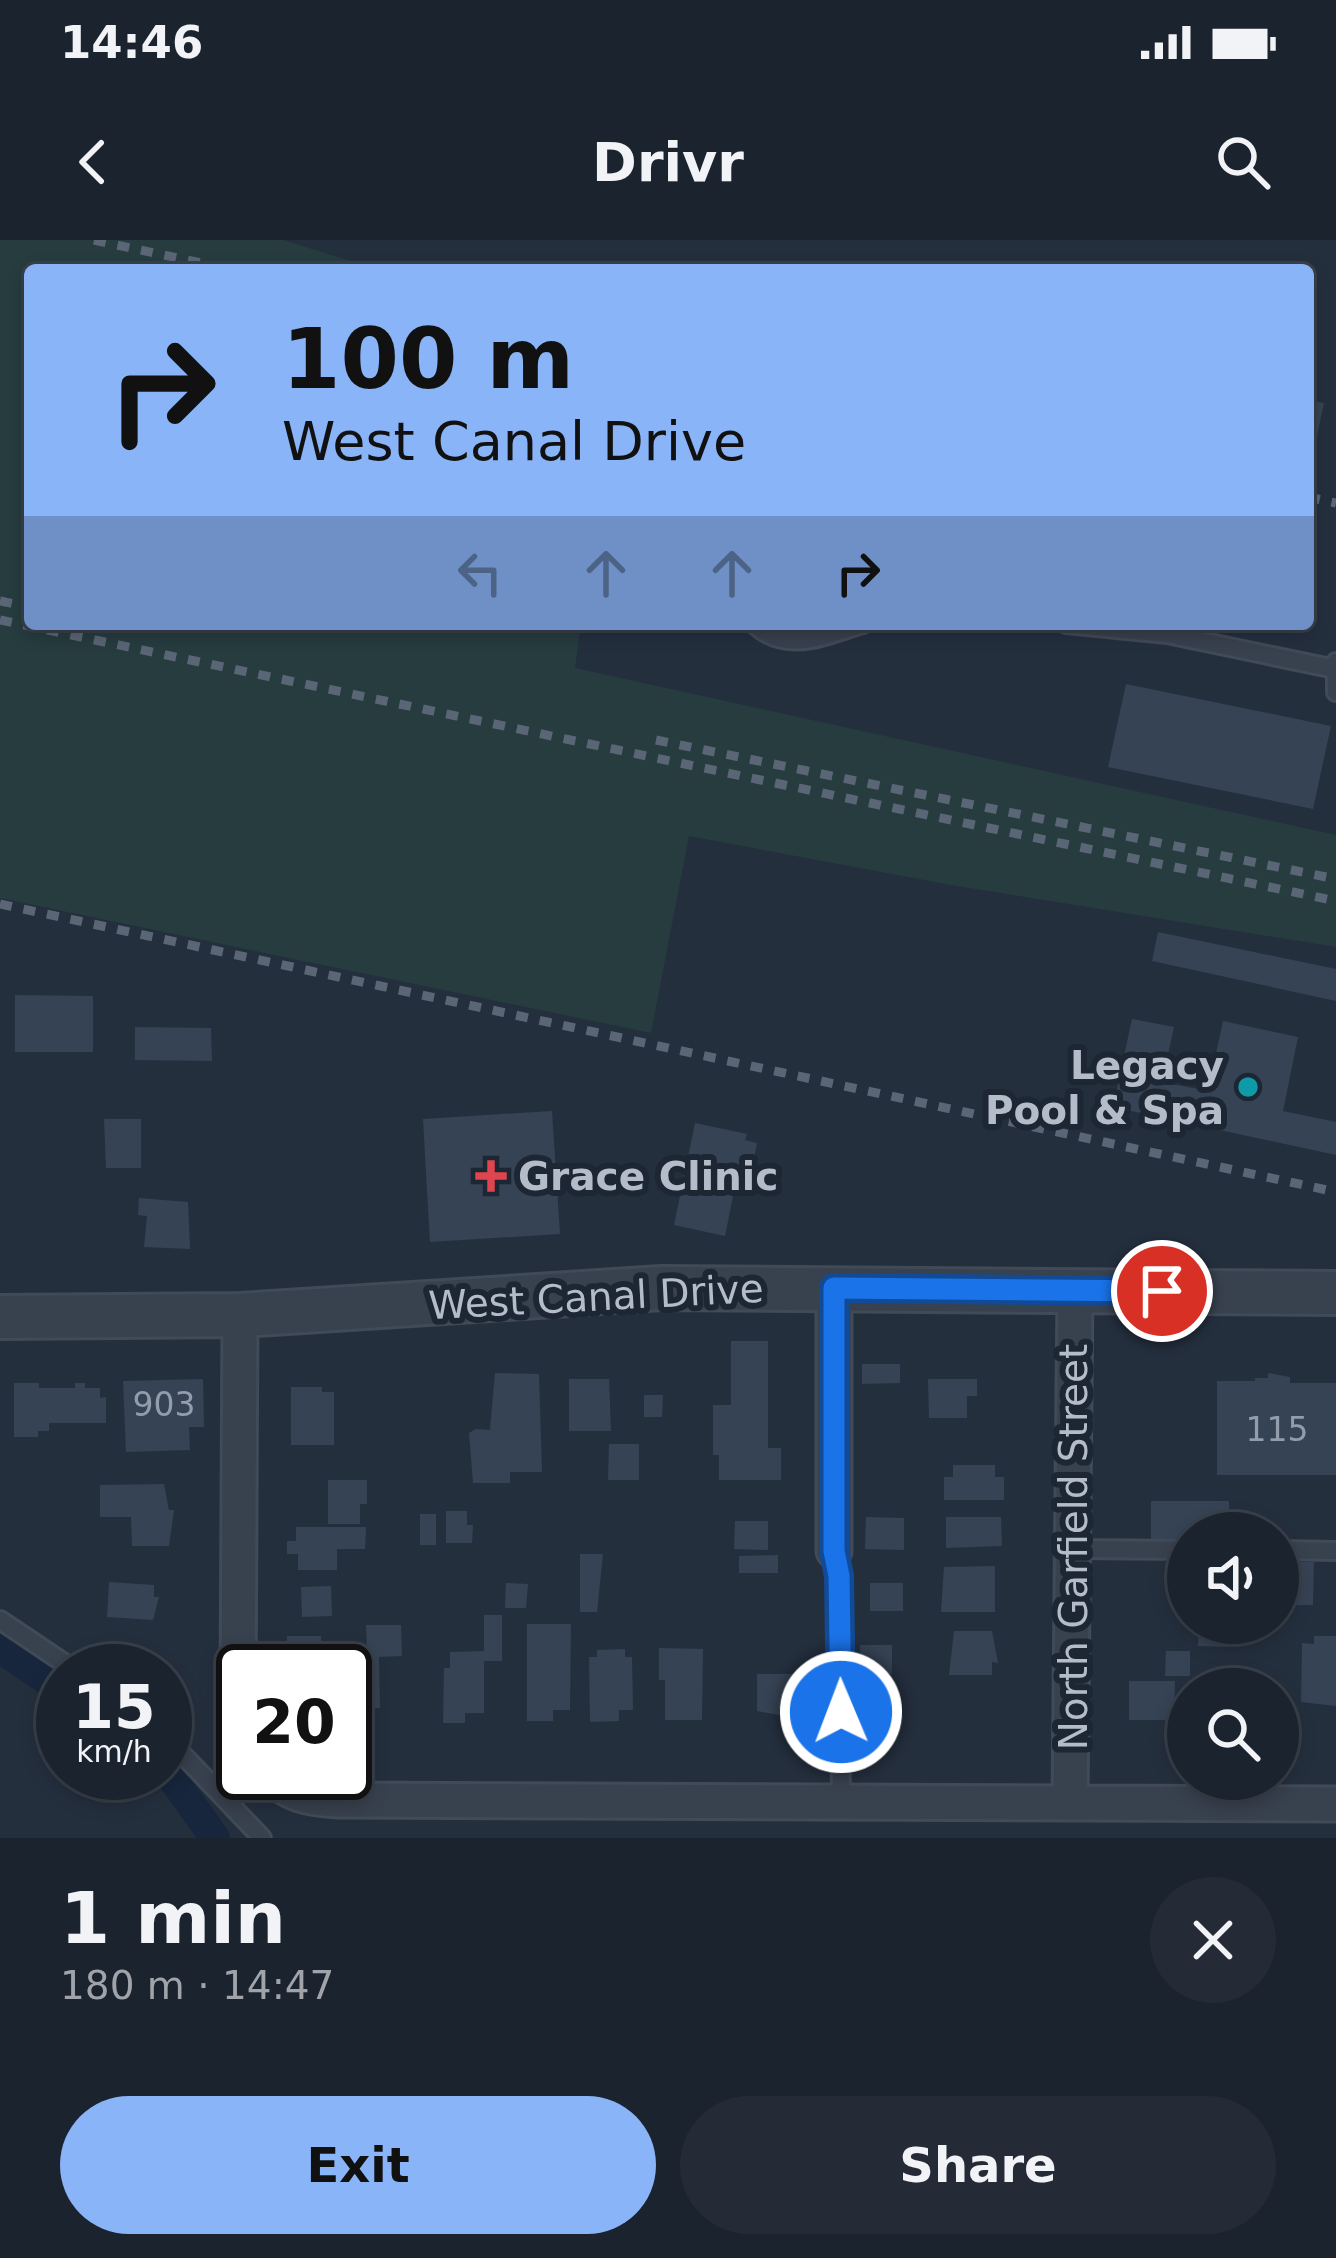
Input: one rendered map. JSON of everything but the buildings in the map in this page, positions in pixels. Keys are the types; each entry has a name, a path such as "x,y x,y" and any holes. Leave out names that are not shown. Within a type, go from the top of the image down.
{"street":[{"name":"West Canal Drive","path":"0,1317 240,1315 603,1291 834,1288 1336,1293"},
{"path":"834,1288 834,1551"},
{"name":"North Garfield Street","path":"1070,1803 1075,1290"},
{"path":"238,1644 240,1315"},
{"path":"326,1800 1336,1804"}],"lane":[{"path":"760,630 767,637 794,643 841,630"},
{"path":"1127,630 1336,665 1336,692"},
{"path":"1072,1549 1167,1550"},
{"path":"1299,1550 1336,1551"},
{"path":"834,1551 839,1576 842,1802"},
{"path":"0,1620 36,1644"},
{"path":"192,1764 262,1838"}],"green space":[{"path":"0,240 283,240 361,264 24,264 24,630 580,630 575,668 1336,835 1336,947 951,885 689,836 651,1033 0,898"}],"waterway":[{"path":"0,1648 36,1673"},
{"path":"188,1800 215,1838"}],"railway":[{"path":"94,240 206,264"},
{"path":"1314,498 1336,503"},
{"path":"0,601 24,606"},
{"path":"0,620 24,625"},
{"path":"48,630 1336,901"},
{"path":"656,740 1336,879"},
{"path":"0,904 1336,1192"}],"place":[{"name":"Legacy Pool & Spa","path":"1248,1087"},
{"name":"Grace Clinic","path":"491,1176"}],"route":[{"path":"841,1712 839,1576 834,1551 834,1288 1162,1291"}]}
